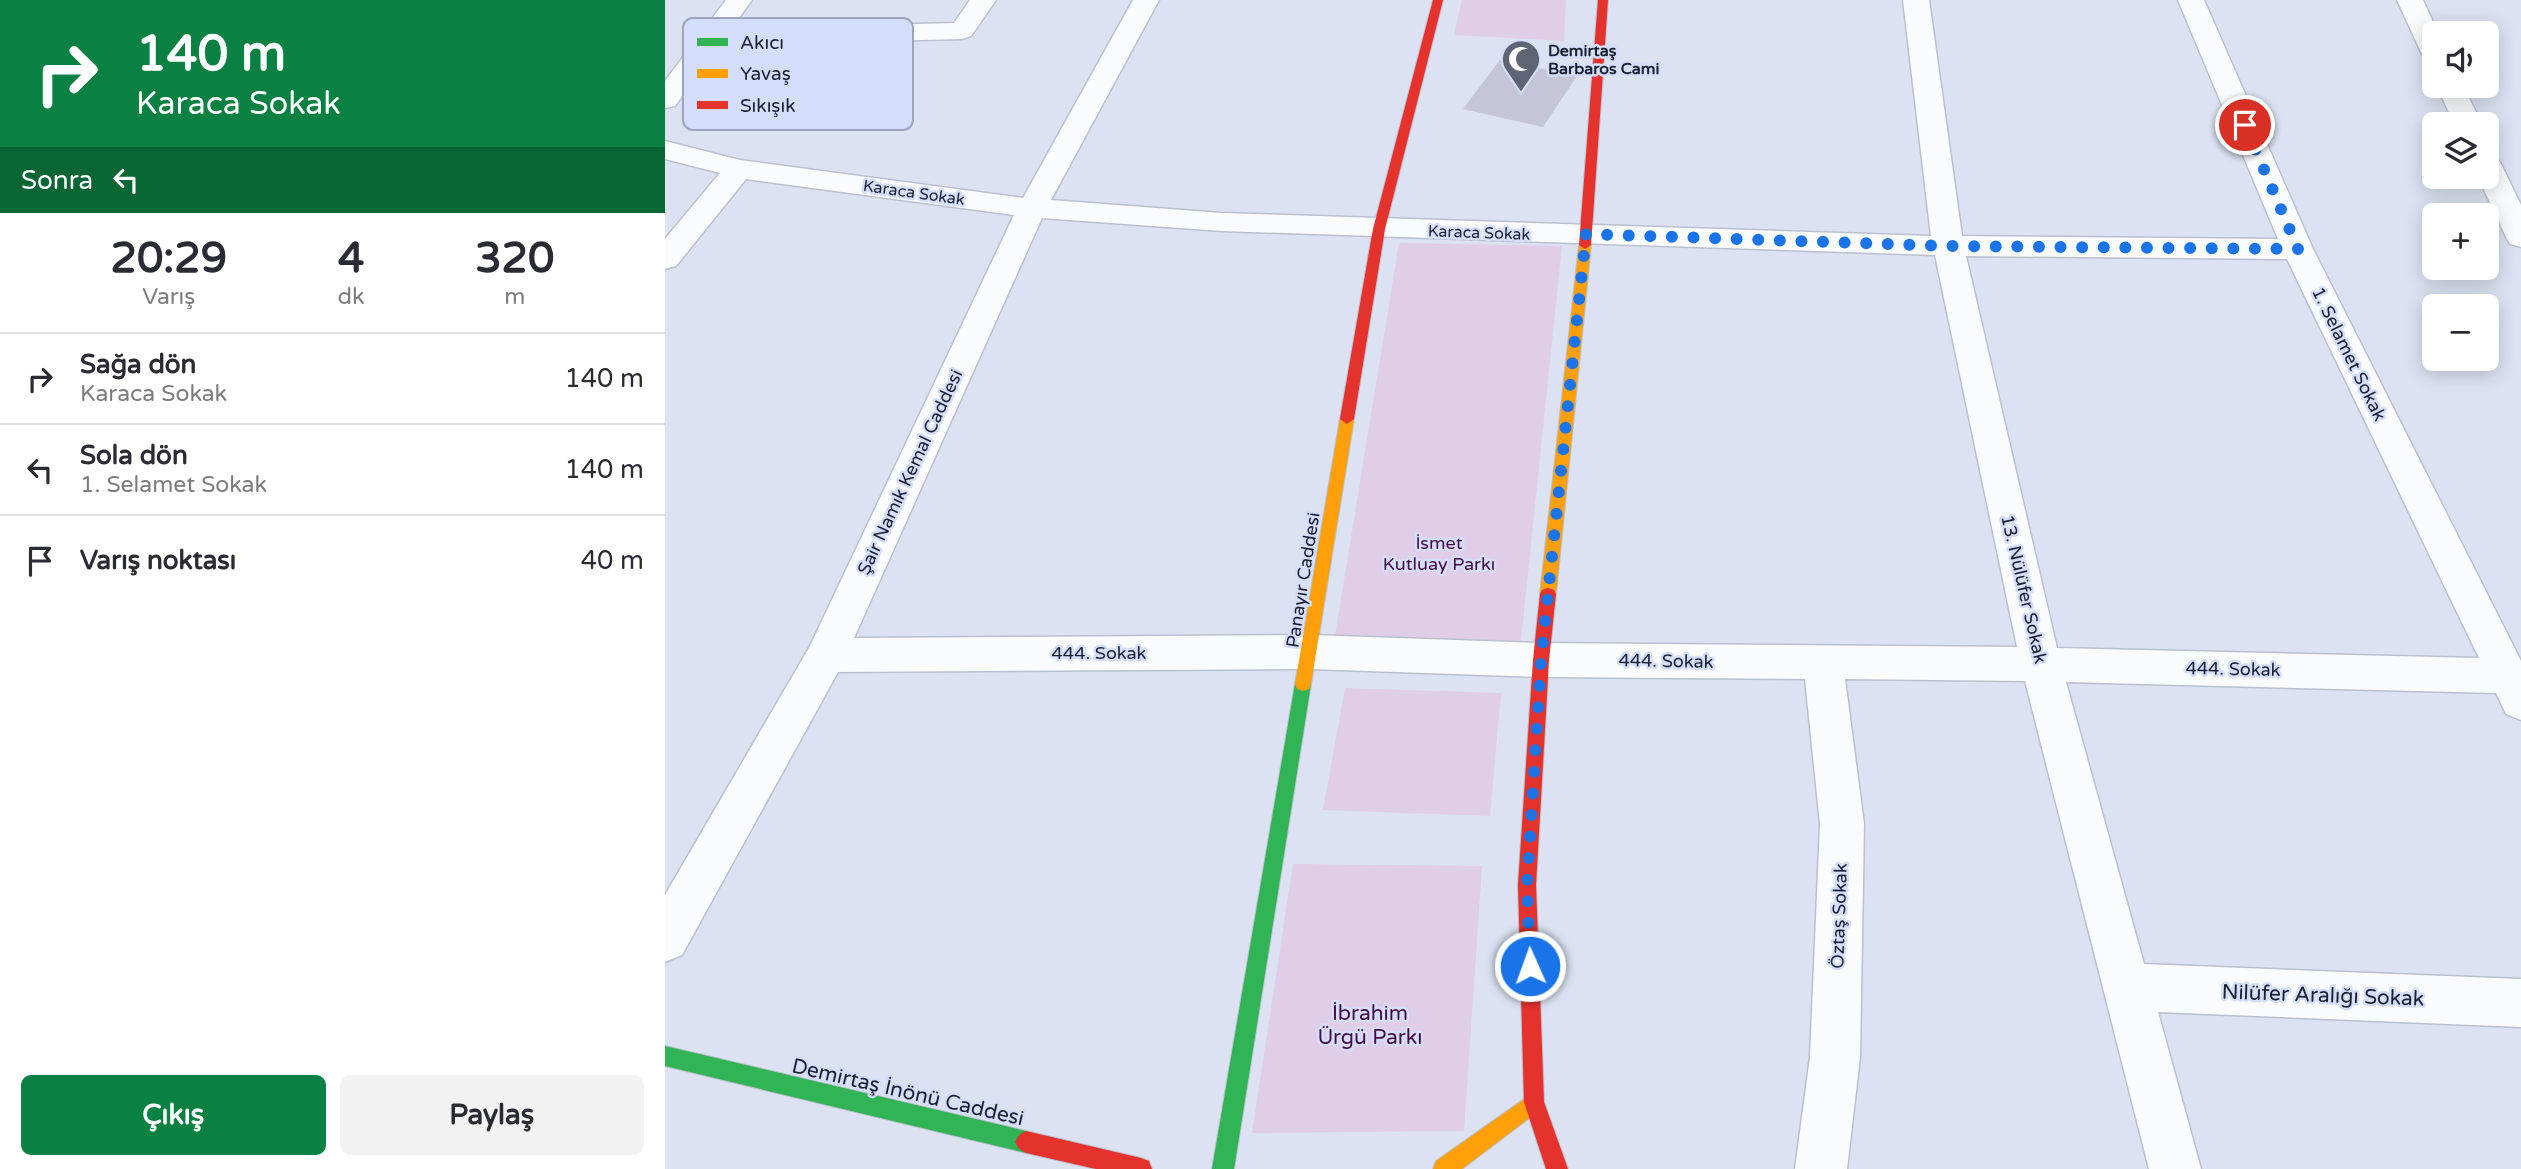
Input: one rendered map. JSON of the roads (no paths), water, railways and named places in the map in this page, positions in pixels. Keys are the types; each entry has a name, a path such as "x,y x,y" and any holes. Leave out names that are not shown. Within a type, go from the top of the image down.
{"main road":[{"name":"Panayır Caddesi","path":"1223,1169 1311,652 1379,229 1438,0"},
{"path":"1557,1169 1534,1102 1527,885 1541,660 1586,234 1603,0"},
{"name":"Demirtaş İnönü Caddesi","path":"665,1056 1141,1169"},
{"path":"1444,1169 1534,1102"}],"street":[{"path":"726,18 739,0"},
{"path":"913,32 961,31 983,0"},
{"name":"Şair Namık Kemal Caddesi","path":"665,939 826,655 1032,208 1146,0"},
{"name":"13. Nülüfer Sokak","path":"1916,0 1948,246 2041,664 2175,1169"},
{"name":"1. Selamet Sokak","path":"2191,0 2298,249 2514,689"},
{"path":"2410,0 2422,26"},
{"path":"665,100 683,76"},
{"name":"Karaca Sokak","path":"665,150 739,169 1032,208 1221,222 1948,246 2298,249"},
{"path":"665,259 739,169"},
{"path":"2499,189 2521,237"},
{"name":"444. Sokak","path":"826,655 1311,652 1541,660 2041,664 2514,689"},
{"name":"Öztaş Sokak","path":"1821,1169 1835,1057 1842,824 1823,662"},
{"name":"Nilüfer Aralığı Sokak","path":"2126,986 2521,1003"}],"place":[{"name":"Demirtaş Barbaros Cami","path":"1521,93"}],"park label":[{"name":"İsmet Kutluay Parkı","path":"1439,553"},
{"name":"İbrahim Ürgü Parkı","path":"1370,1025"}]}
